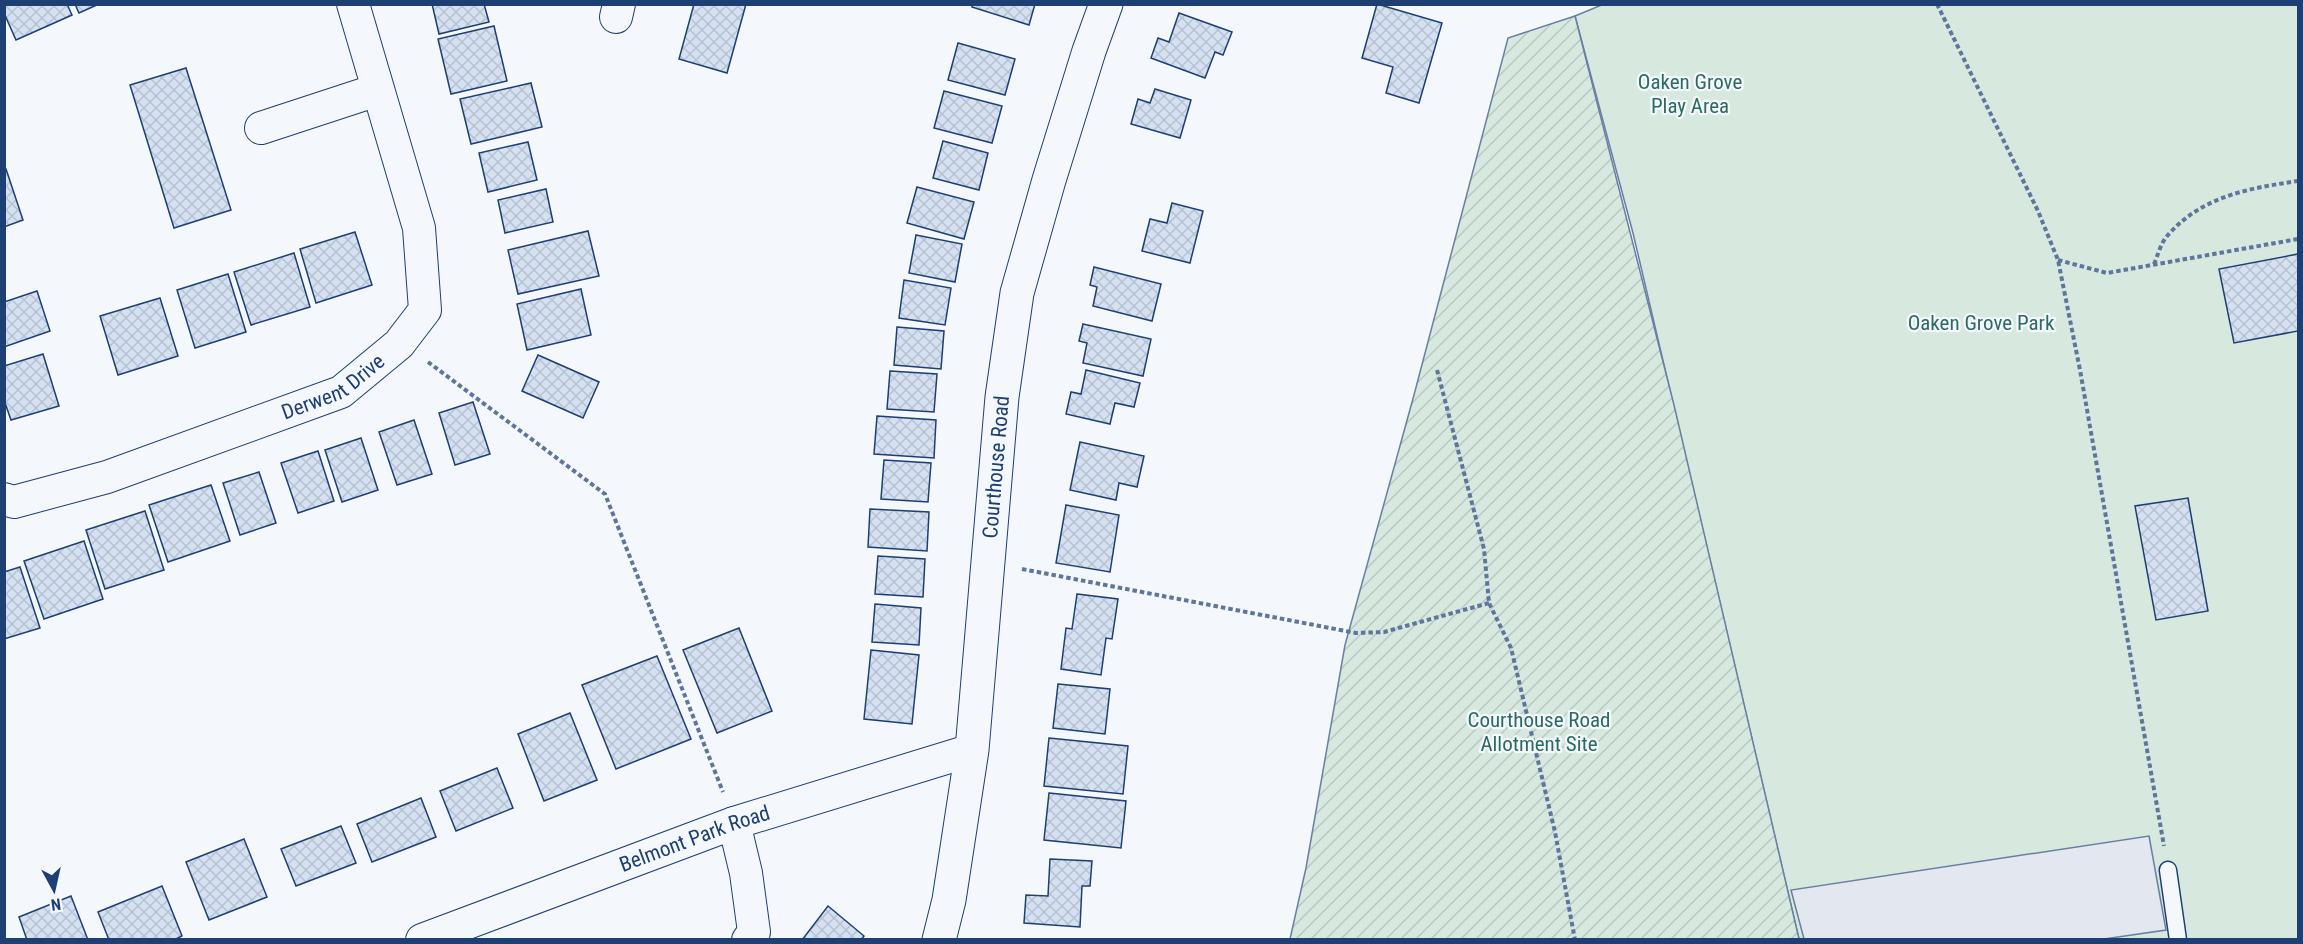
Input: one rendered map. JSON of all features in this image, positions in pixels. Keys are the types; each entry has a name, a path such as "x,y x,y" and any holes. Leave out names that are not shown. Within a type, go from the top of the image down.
{"street":[{"name":"Derwent Drive","path":"4,499 14,502 107,477 341,392 399,344 425,310 419,228 353,4"},
{"name":"Courthouse Road","path":"939,939 949,900 972,750 1002,397 1017,293 1049,180 1106,4"},
{"path":"261,128 377,90"},
{"name":"Belmont Park Road","path":"422,939 735,823 972,750"},
{"path":"735,823 746,873 754,932 748,939"}],"lane":[{"path":"2168,870 2178,939"}],"path":[{"path":"1937,4 2038,211 2058,260 2082,382 2168,870"},
{"path":"2154,265 2166,236 2196,210 2250,188 2298,181"},
{"path":"2058,260 2106,273 2298,239"},
{"path":"399,344 430,363 605,494 735,823"},
{"path":"1437,370 1484,549 1489,603 1511,648 1555,832 1575,939"},
{"path":"987,563 1356,633 1384,632 1489,603"}],"green space":[{"name":"Oaken Grove Park","path":"1604,4 2298,5 2298,939 1799,939 1633,233 1575,16"},
{"name":"Courthouse Road Allotment Site","path":"1575,16 1674,405 1799,939 1290,939 1306,868 1345,645 1414,395 1508,38"}],"shaded area":[{"path":"2149,836 2166,930 2104,939 1804,939 1791,890"}],"building":[{"path":"4,4 67,4 72,15 16,40 4,13"},
{"path":"75,4 99,4 79,13"},
{"path":"432,4 484,4 489,22 439,34"},
{"path":"694,4 746,4 727,73 679,59"},
{"path":"973,4 1035,4 1029,25 972,7"},
{"path":"1377,4 1442,23 1419,103 1386,93 1393,67 1362,58"},
{"path":"1179,13 1232,32 1223,55 1215,52 1205,78 1151,58 1158,38 1169,42"},
{"path":"494,26 507,81 451,94 438,39"},
{"path":"958,43 1015,59 1005,95 948,80"},
{"path":"186,68 231,210 174,228 130,85"},
{"path":"531,83 542,127 471,144 460,99"},
{"path":"1155,89 1191,100 1180,138 1131,124 1138,99 1150,103"},
{"path":"944,91 1002,106 992,143 934,128"},
{"path":"943,141 988,153 979,190 933,178"},
{"path":"528,142 537,180 488,192 479,153"},
{"path":"6,169 23,220 4,227 4,170"},
{"path":"917,187 974,202 964,239 907,223"},
{"path":"546,189 553,222 505,233 498,200"},
{"path":"1172,203 1203,211 1190,263 1142,251 1150,219 1167,223"},
{"path":"588,231 599,276 518,294 508,250"},
{"path":"355,232 372,285 316,303 300,249"},
{"path":"916,235 962,244 955,282 909,273"},
{"path":"294,253 310,307 251,325 234,272"},
{"path":"2298,254 2298,331 2234,343 2219,269"},
{"path":"1094,267 1161,284 1152,321 1093,306 1097,287 1090,285"},
{"path":"228,274 246,332 195,348 177,290"},
{"path":"904,280 951,288 945,325 899,318"},
{"path":"581,289 591,335 527,350 517,304"},
{"path":"37,291 50,331 4,347 4,302"},
{"path":"160,298 178,356 118,375 100,316"},
{"path":"1083,324 1151,339 1143,376 1083,363 1087,343 1079,341"},
{"path":"897,327 944,331 941,369 894,365"},
{"path":"43,354 59,406 11,420 4,400 4,366"},
{"path":"538,355 599,382 583,418 522,391"},
{"path":"1086,370 1140,383 1134,407 1115,403 1110,424 1066,414 1071,392 1081,394"},
{"path":"890,371 937,374 934,412 887,409"},
{"path":"473,402 490,454 455,465 439,413"},
{"path":"877,416 936,420 934,458 874,454"},
{"path":"414,420 432,474 397,485 379,432"},
{"path":"361,438 378,490 342,502 325,450"},
{"path":"1080,442 1144,456 1137,487 1119,483 1116,500 1070,490"},
{"path":"318,451 334,501 298,513 281,463"},
{"path":"884,460 931,463 928,502 881,499"},
{"path":"259,472 276,523 240,535 223,483"},
{"path":"211,485 230,541 168,562 149,505"},
{"path":"2188,498 2208,611 2156,620 2135,506"},
{"path":"1066,505 1119,515 1110,572 1056,563"},
{"path":"870,509 929,512 927,551 868,547"},
{"path":"145,511 164,570 105,589 86,530"},
{"path":"84,541 103,599 44,619 24,561"},
{"path":"878,556 925,559 923,597 875,594"},
{"path":"20,567 40,628 4,639 4,572"},
{"path":"1077,594 1118,599 1112,639 1106,638 1101,675 1061,669 1066,628 1072,629"},
{"path":"875,604 921,608 919,645 872,642"},
{"path":"739,628 772,711 717,733 683,650"},
{"path":"871,650 919,655 912,724 864,719"},
{"path":"657,656 691,739 616,769 582,685"},
{"path":"1058,684 1110,689 1105,734 1053,728"},
{"path":"570,713 597,780 544,801 518,734"},
{"path":"1049,738 1128,746 1123,794 1044,786"},
{"path":"497,768 513,808 456,831 440,791"},
{"path":"1049,793 1126,801 1121,848 1044,840"},
{"path":"421,798 436,837 372,862 357,824"},
{"path":"341,826 356,863 296,886 281,849"},
{"path":"244,839 267,897 209,920 186,862"},
{"path":"1050,859 1092,861 1090,886 1082,886 1080,927 1024,923 1026,895 1048,896"},
{"path":"162,886 182,936 174,940 109,940 98,912"},
{"path":"71,896 88,940 27,940 19,917"},
{"path":"828,906 864,936 861,940 802,940"}],"park label":[{"name":"Oaken Grove Play Area","path":"1690,94"}]}
